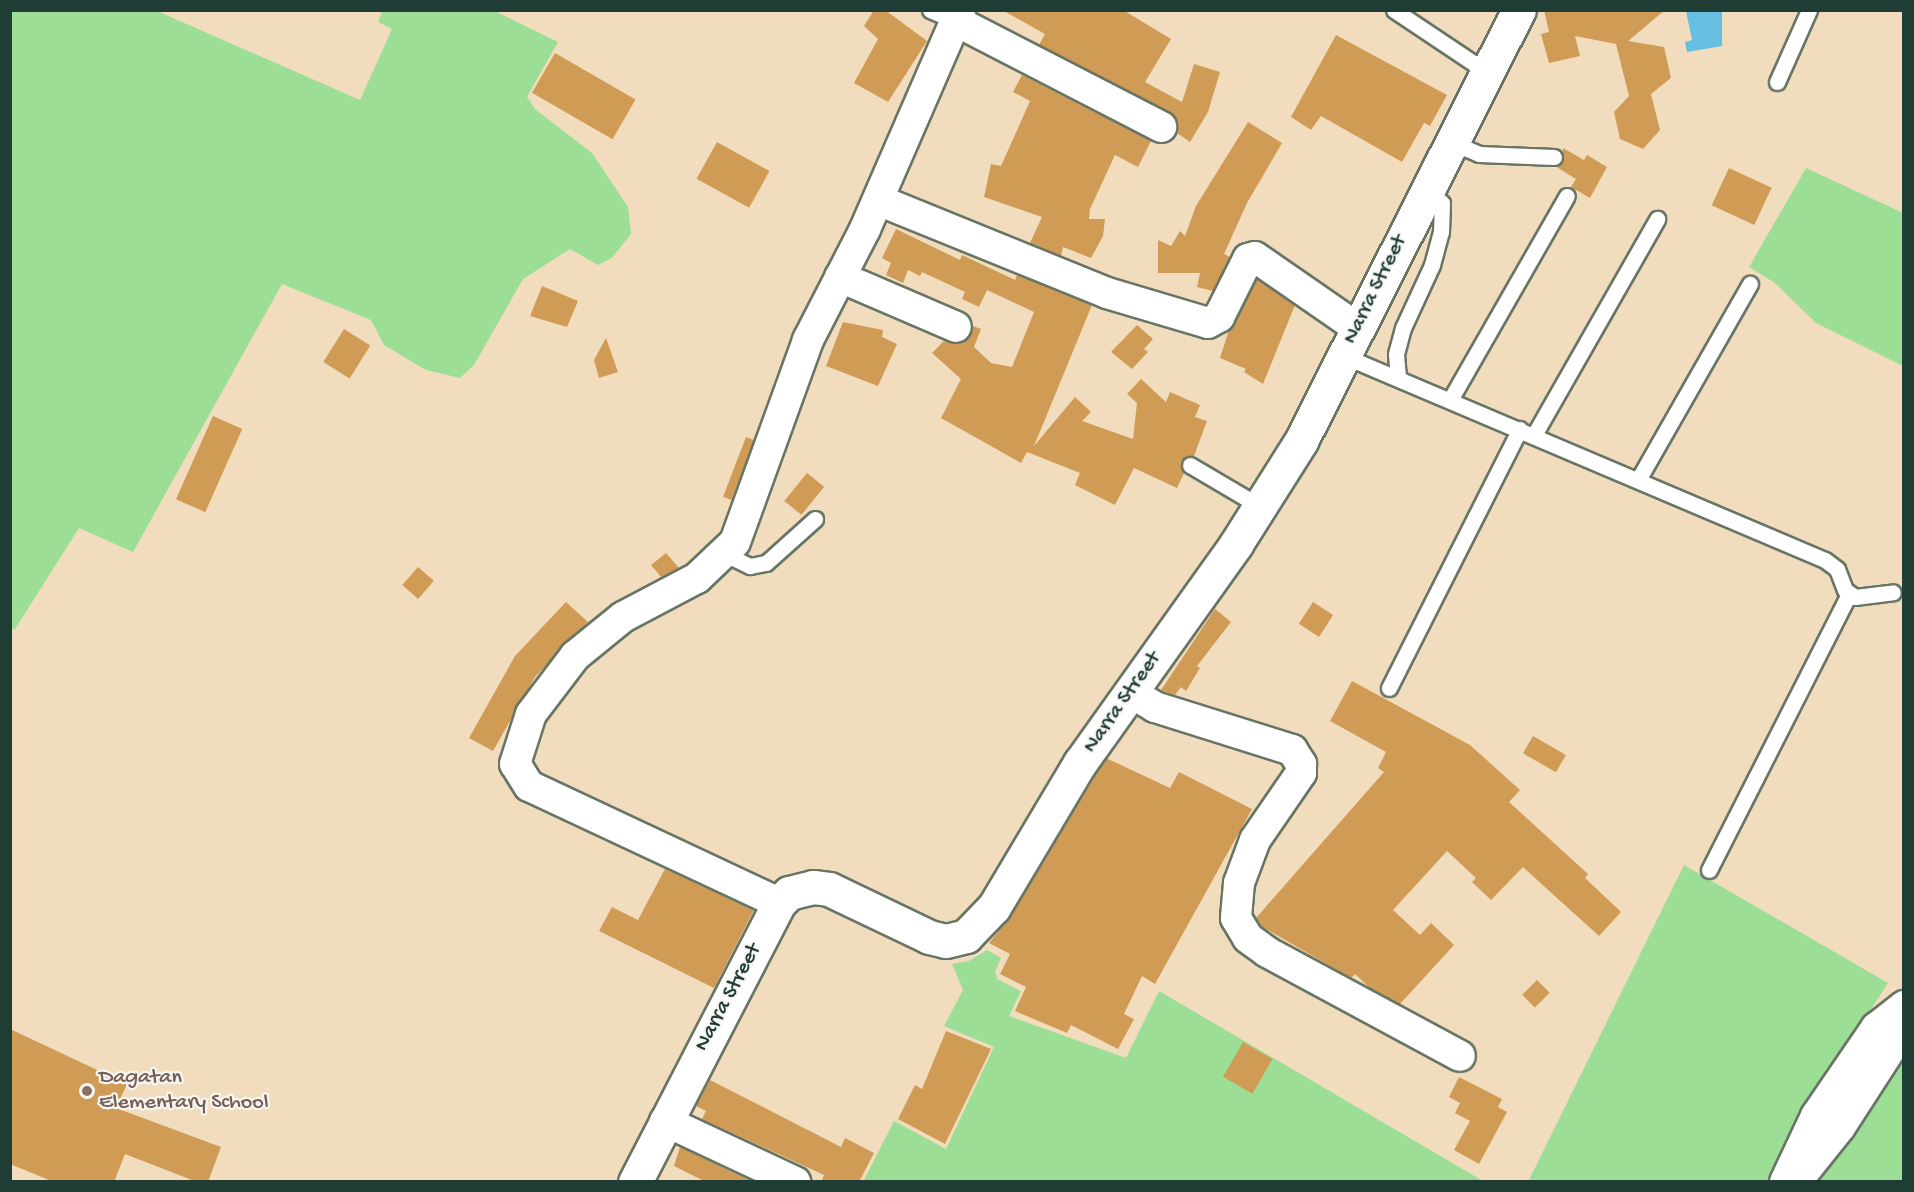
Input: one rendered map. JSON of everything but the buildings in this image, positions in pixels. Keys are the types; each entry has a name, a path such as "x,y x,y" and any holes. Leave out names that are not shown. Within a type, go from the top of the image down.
{"street":[{"name":"Narra Street","path":"635,1182 779,903 800,888 829,889 929,937 945,941 966,936 994,907 1080,763 1261,507 1301,441 1426,189 1519,10"},
{"path":"779,903 529,786 519,776 515,764 531,714 575,656 608,627 697,578 725,554 744,522 808,340 878,200 949,14 1161,127"},
{"path":"878,200 1107,293 1208,323 1219,318 1248,259 1255,257 1350,342"},
{"path":"840,277 956,327"},
{"path":"1130,692 1155,707 1292,750 1301,764 1301,773 1255,840 1239,883 1236,918 1248,938 1267,952 1460,1056"},
{"path":"1785,1182 1816,1116 1876,1028 1904,1006"},
{"path":"1796,1182 1840,1126 1904,1028"},
{"path":"665,1121 795,1182"}],"lane":[{"path":"1394,10 1486,72"},
{"path":"1777,82 1809,10"},
{"path":"1451,142 1479,154 1554,157"},
{"path":"1398,377 1396,354 1402,328 1432,265 1441,232 1442,203 1426,189"},
{"path":"1450,400 1568,196"},
{"path":"1389,688 1527,432 1658,219"},
{"path":"1638,480 1750,284"},
{"path":"1350,342 1398,377 1825,560 1837,569 1849,594 1862,598 1893,592"},
{"path":"1190,465 1261,507"},
{"path":"725,554 750,566 766,563 815,519"},
{"path":"1709,870 1849,594"}],"green space":[{"path":"10,11 157,11 360,100 392,29 378,22 382,11 495,11 558,42 527,97 535,109 592,153 628,207 631,234 612,258 598,265 570,249 523,279 474,365 460,378 426,370 384,345 371,320 282,284 133,552 79,528 15,629 11,629"},
{"path":"1806,168 1903,213 1903,366 1816,323 1775,283 1749,267"},
{"path":"1684,865 1888,983 1793,1130 1776,1181 1528,1182"},
{"path":"987,950 1001,958 995,972 997,979 1021,991 1009,1016 1126,1058 1159,991 1483,1181 863,1182 894,1121 946,1149 994,1047 944,1026 963,990 952,964 969,961"},
{"path":"1903,1056 1903,1181 1813,1181"}],"water":[{"path":"1686,11 1722,11 1722,46 1687,52 1685,42 1692,40"}],"place":[{"name":"Dagatan Elementary School","path":"87,1091"}]}
